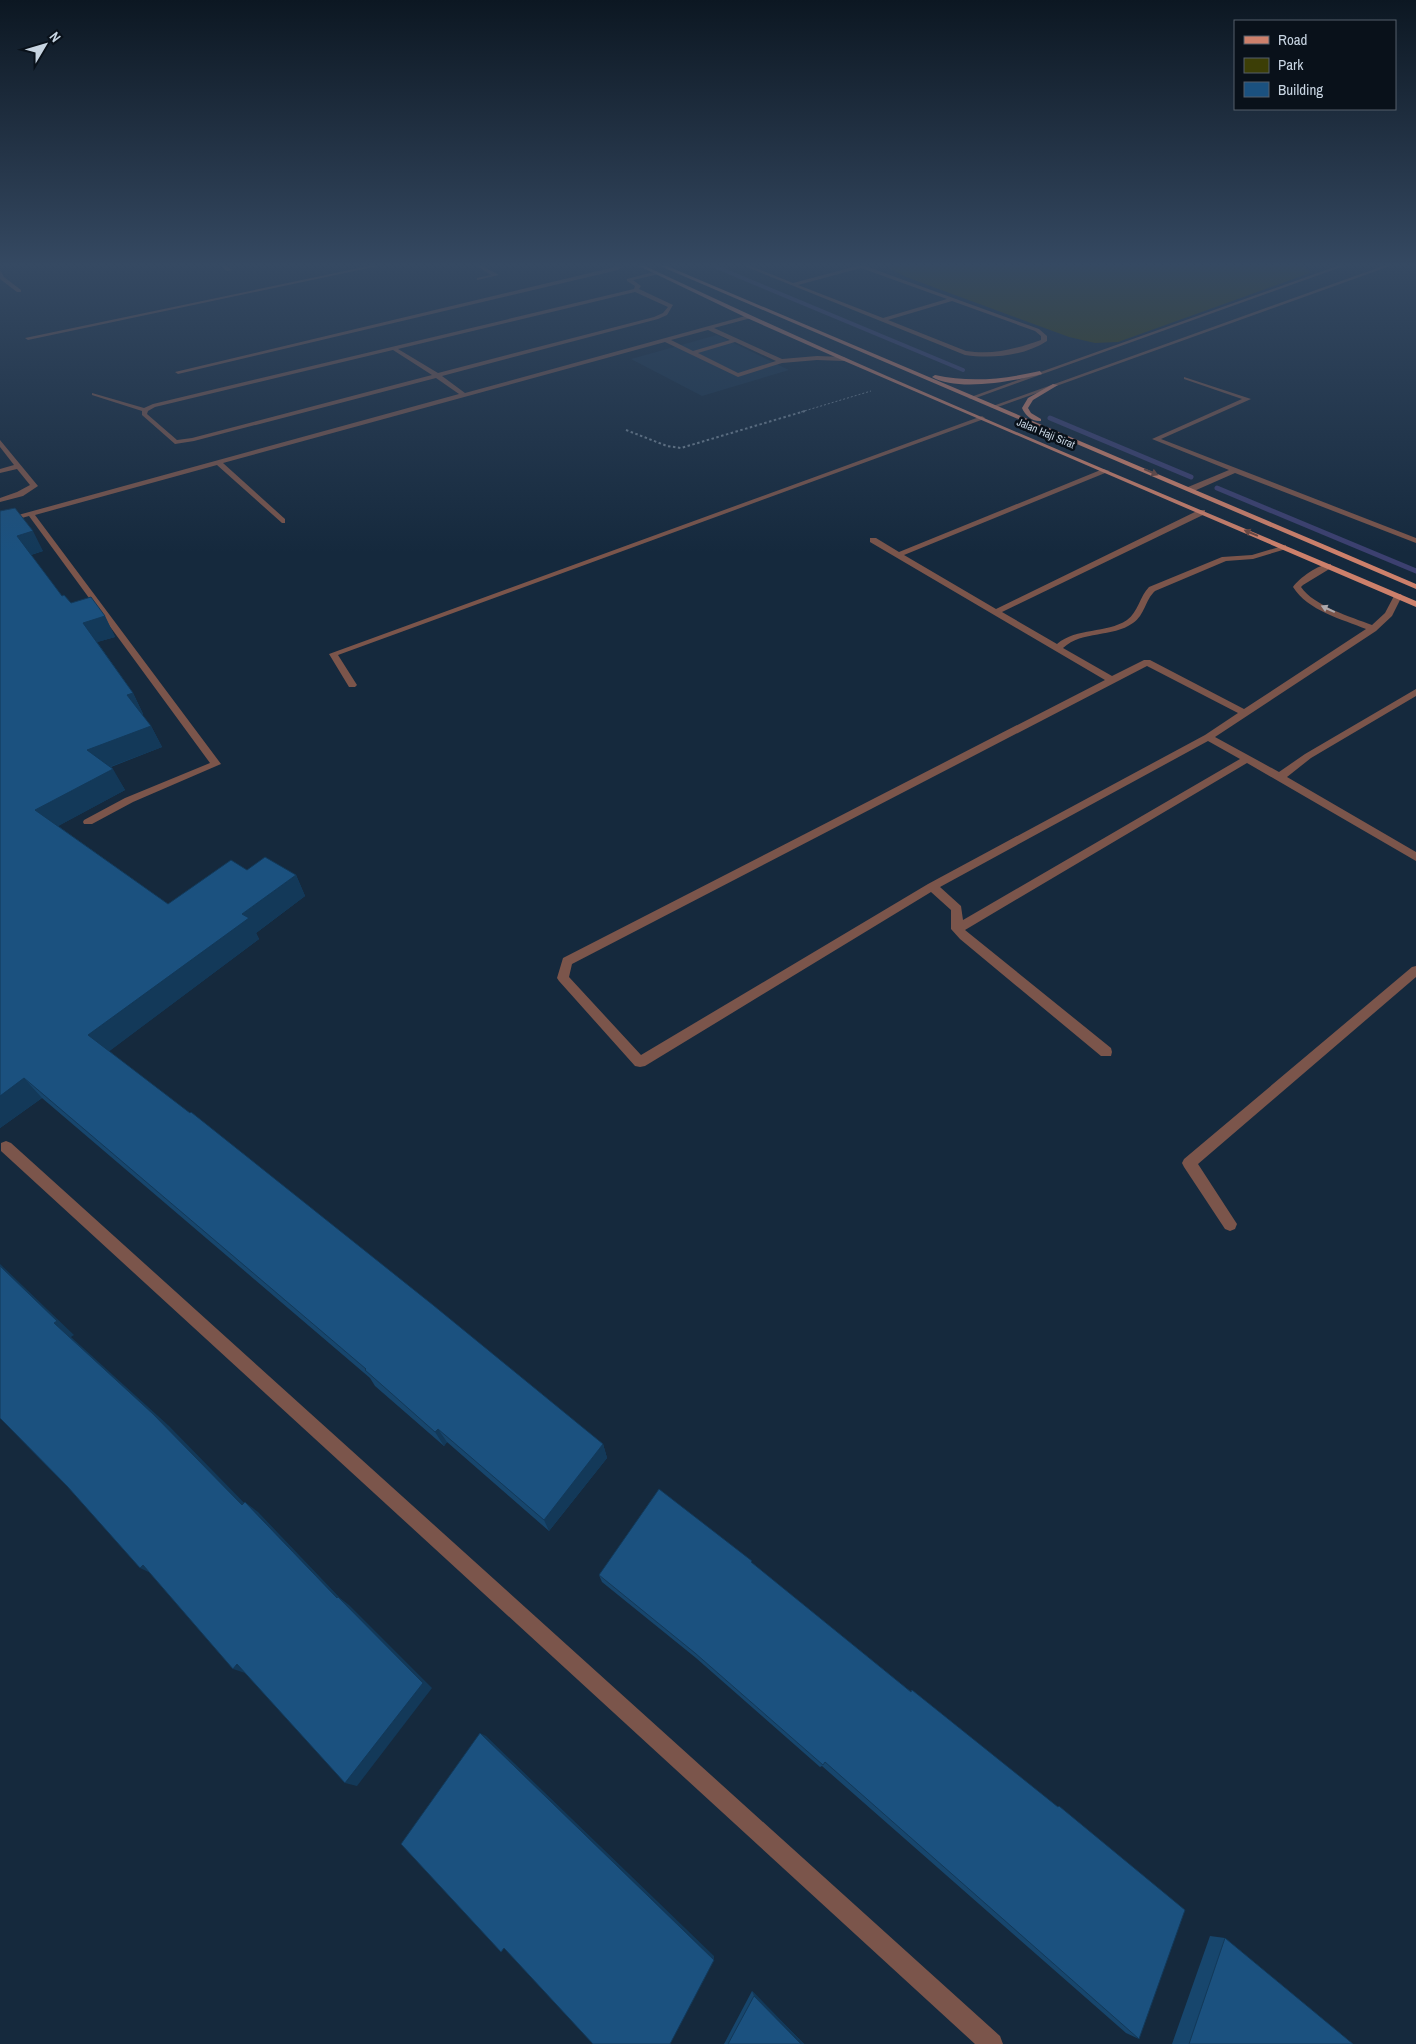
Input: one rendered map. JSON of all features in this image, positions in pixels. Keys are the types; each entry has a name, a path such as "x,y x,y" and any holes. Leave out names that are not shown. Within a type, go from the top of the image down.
{"main road":[{"name":"Jalan Haji Sirat","path":"850,361 1416,604"},
{"name":"Jalan Haji Sirat","path":"886,361 1122,460 1416,587"},
{"path":"898,361 938,378 979,383 1005,381 1040,373"},
{"path":"898,382 919,386 973,406 993,407"},
{"path":"1054,385 1030,399 1025,408 1028,414 1122,460"},
{"path":"971,398 970,402 973,406 982,412 1142,482 1202,512"},
{"path":"1232,507 1279,534 1385,580 1398,596"}],"street":[{"path":"178,372 223,361"},
{"path":"94,394 145,410 339,361"},
{"path":"415,361 464,395"},
{"path":"145,410 144,414 175,442 192,440 493,361"},
{"path":"0,522 587,361"},
{"path":"710,361 738,375 780,361"},
{"path":"971,398 1072,361"},
{"path":"993,407 1120,361"},
{"path":"1186,378 1248,399 1154,439 1416,542"},
{"path":"352,684 333,654 982,418"},
{"path":"0,500 20,494 34,486 1,444"},
{"path":"218,462 282,520"},
{"path":"0,471 19,466"},
{"path":"898,555 1106,471"},
{"path":"1191,490 1233,471"},
{"path":"996,612 1202,512"},
{"path":"30,513 216,764 129,800 88,822"},
{"path":"874,540 1113,681"},
{"path":"1058,648 1065,641 1075,636 1127,624 1136,618 1145,594 1152,589 1224,559 1253,557 1283,547"},
{"path":"1328,566 1300,583 1297,587 1298,591 1312,601 1373,629"},
{"path":"1244,713 1147,662 566,961 563,978 640,1062 932,887 1208,737 1373,629 1389,614 1398,596"},
{"path":"1280,777 1308,756 1416,692"},
{"path":"1208,737 1416,857"},
{"path":"957,929 1247,759"},
{"path":"932,887 957,909 957,929"},
{"path":"957,929 1106,1052"},
{"path":"1230,1224 1189,1163 1416,970"},
{"path":"6,1147 992,2044"}],"path":[{"path":"626,430 667,446 681,448 898,382"}],"shaded area":[{"path":"636,361 771,361 789,370 702,396"}],"building":[{"path":"15,508 33,531 17,536 62,596 64,595 71,603 91,597 105,616 83,623 133,693 127,695 151,726 87,750 113,769 35,810 168,904 231,860 247,870 265,857 296,875 242,914 249,918 88,1035 191,1112 433,1305 603,1444 544,1520 438,1429 435,1432 366,1369 24,1078 0,1096 0,511"},
{"path":"0,1266 57,1321 54,1323 153,1414 242,1505 245,1502 337,1598 423,1683 345,1783 237,1664 233,1669 143,1565 140,1568 67,1486 0,1418"},
{"path":"659,1489 752,1561 911,1692 912,1690 1059,1806 1185,1910 1139,2039 825,1762 823,1765 695,1653 599,1575"},
{"path":"480,1733 714,1960 670,2044 593,2044 504,1948 501,1952 401,1844"},
{"path":"1225,1938 1353,2044 1189,2044"},
{"path":"754,1996 801,2044 728,2044"}],"waterway":[{"path":"942,361 963,370"},
{"path":"1050,418 1191,477"},
{"path":"1217,488 1416,571"}]}
